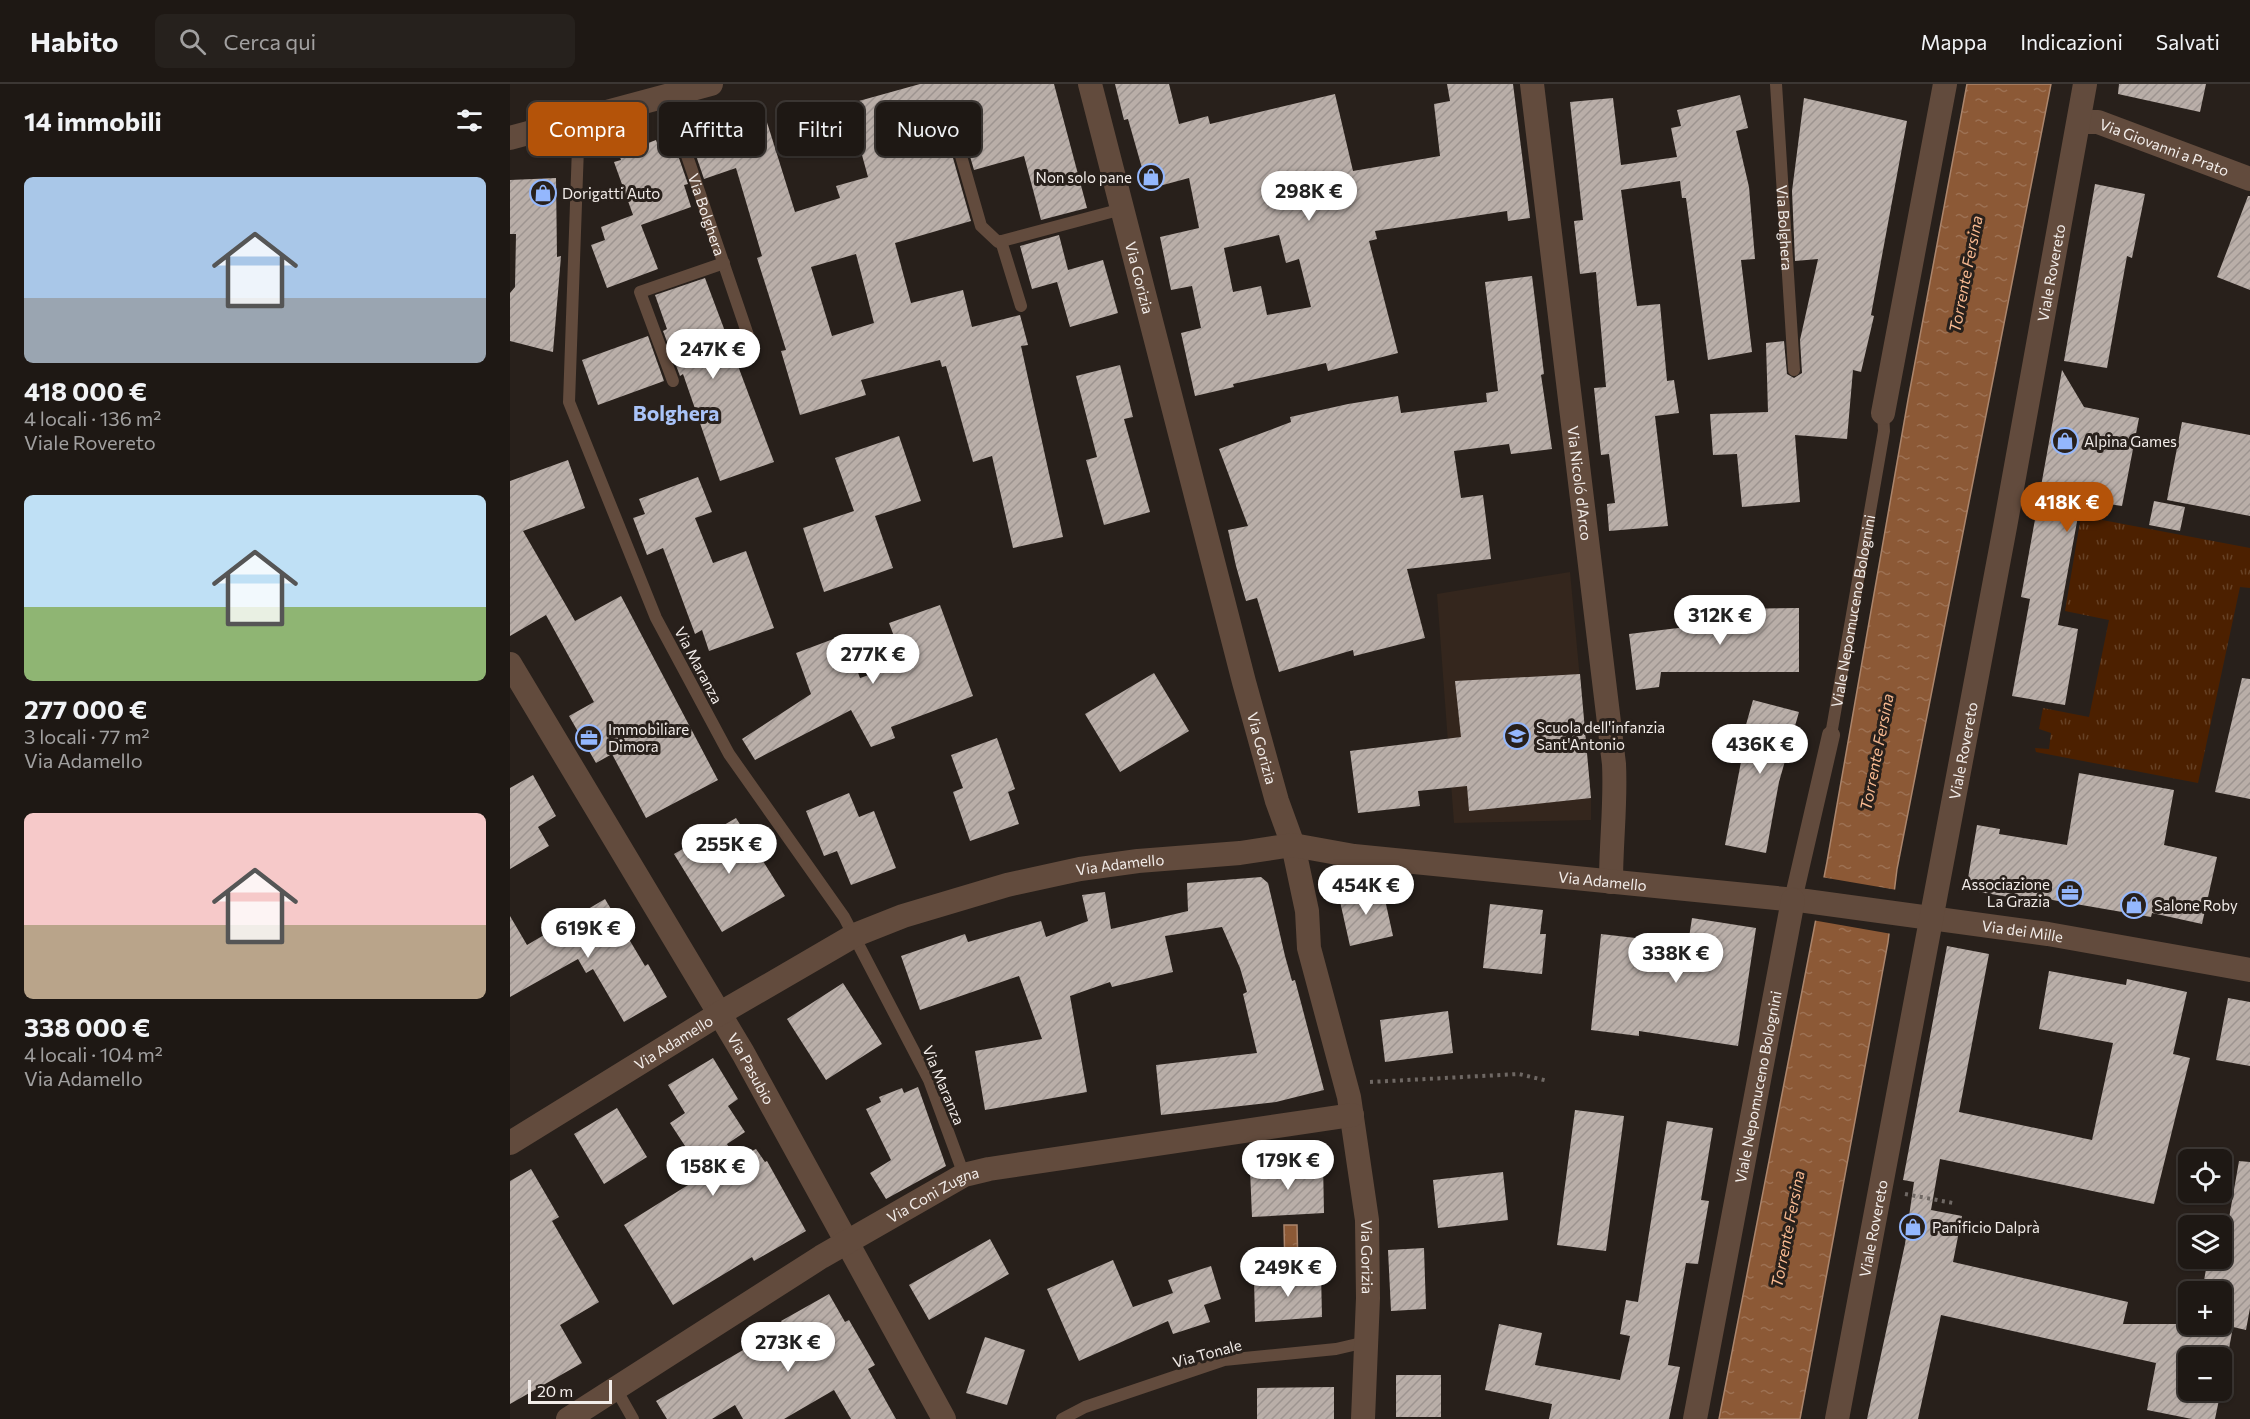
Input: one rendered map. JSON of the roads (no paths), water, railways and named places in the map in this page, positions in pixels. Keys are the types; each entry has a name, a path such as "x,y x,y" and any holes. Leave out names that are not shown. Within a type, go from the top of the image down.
{"street":[{"path":"647,102 711,84"},
{"name":"Via Gorizia","path":"1090,84 1247,693 1277,801 1293,845 1307,911 1309,948 1352,1115 1367,1220 1364,1419"},
{"name":"Via Nicoló d'Arco","path":"1532,84 1614,764 1616,802 1611,841 1611,882"},
{"name":"Viale Nepomuceno Bolognini","path":"1883,413 1945,84"},
{"name":"Viale Rovereto","path":"1837,1419 2085,84"},
{"name":"Via Giovanni a Prato","path":"2079,122 2098,122 2250,179"},
{"path":"510,138 528,133"},
{"name":"Via Pasubio","path":"510,664 719,1014 944,1419"},
{"name":"Viale Nepomuceno Bolognini","path":"1695,1419 1800,901 1831,735"},
{"name":"Via Adamello","path":"510,1143 719,1014 855,935 956,898 1080,869 1138,861 1240,853 1293,845 1354,856 1800,901"},
{"name":"Via dei Mille","path":"1800,901 1897,915 1930,917 2250,970"},
{"name":"Via Coni Zugna","path":"568,1419 846,1242 964,1175 989,1169 1352,1115"}],"lane":[{"name":"Via Bolghera","path":"1776,84 1794,370"},
{"name":"Via Bolghera","path":"667,97 753,350"},
{"name":"Via Maranza","path":"578,156 568,402 656,618 729,754 855,935 929,1080 964,1175"},
{"path":"961,156 981,226 998,242 1122,209"},
{"path":"1001,242 1021,306"},
{"name":"Via Bolghera","path":"673,381 640,292 724,263"},
{"name":"Viale Nepomuceno Bolognini","path":"1831,735 1884,430 1883,413"},
{"name":"Via Tonale","path":"1062,1419 1085,1407 1224,1360 1336,1349 1366,1342"},
{"path":"616,1389 633,1419"}],"water":[{"name":"Torrente Fersina","path":"1967,84 2051,84 1897,869 1888,942 1800,1419 1719,1419 1827,862 1908,400"},
{"path":"1284,1225 1297,1225 1298,1271 1285,1272"}],"place":[{"name":"Non solo pane","path":"1151,177"},
{"name":"Dorigatti Auto","path":"543,193"},
{"name":"Alpina Games","path":"2065,441"},
{"name":"Scuola dell'infanzia Sant'Antonio","path":"1517,736"},
{"name":"Immobiliare Dimora","path":"589,738"},
{"name":"Associazione La Grazia","path":"2070,893"},
{"name":"Salone Roby","path":"2134,905"},
{"name":"Panificio Dalprà","path":"1913,1227"}],"district":[{"name":"Bolghera","path":"676,412"}]}
